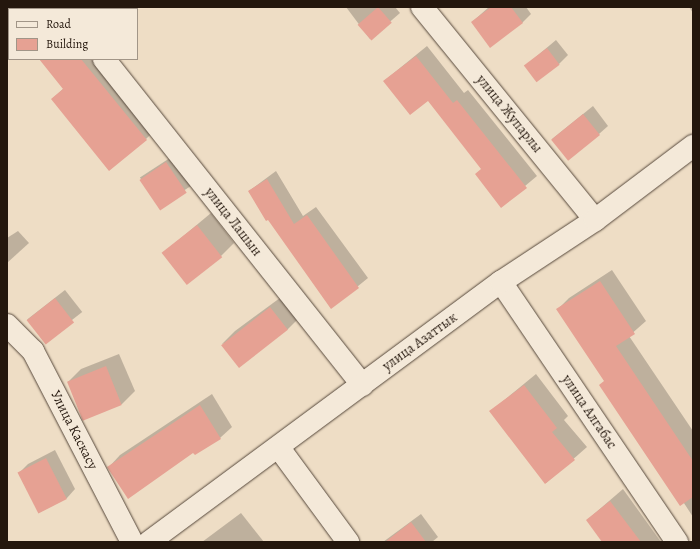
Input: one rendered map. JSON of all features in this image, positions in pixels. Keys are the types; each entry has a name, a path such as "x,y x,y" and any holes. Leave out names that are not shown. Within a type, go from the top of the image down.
{"street":[{"name":"улица Жупарлы","path":"422,7 595,220"},
{"name":"улица Лашын","path":"105,60 362,385"},
{"name":"улица Азаттык","path":"149,542 279,448 501,282 595,220 693,146"},
{"name":"улица Алгабас","path":"501,282 677,542"},
{"name":"Улица Каскасу","path":"7,325 33,351 132,542"},
{"path":"279,448 348,542"}],"building":[{"path":"378,7 392,23 371,41 358,25"},
{"path":"491,7 511,7 523,23 490,48 471,22"},
{"path":"547,48 560,65 536,82 524,65"},
{"path":"416,56 453,103 457,100 527,188 501,208 475,174 481,169 428,101 410,115 383,81"},
{"path":"40,60 82,60 147,140 109,171 51,99 63,89"},
{"path":"583,114 600,135 568,161 551,140"},
{"path":"166,162 187,193 160,211 139,180"},
{"path":"267,179 294,224 307,215 359,288 331,309 268,220 266,221 248,191"},
{"path":"197,225 222,257 187,285 162,253"},
{"path":"600,281 635,334 616,346 693,461 693,497 680,506 599,385 604,381 556,309"},
{"path":"55,298 74,322 46,345 27,320"},
{"path":"270,307 288,330 239,368 221,345"},
{"path":"106,366 122,405 83,421 67,382"},
{"path":"524,385 557,428 552,432 575,460 545,484 489,411"},
{"path":"200,405 221,439 195,455 193,453 128,499 107,467"},
{"path":"46,458 67,499 38,514 17,473"},
{"path":"610,501 641,542 602,542 586,520"},
{"path":"411,522 426,542 385,542"}]}
